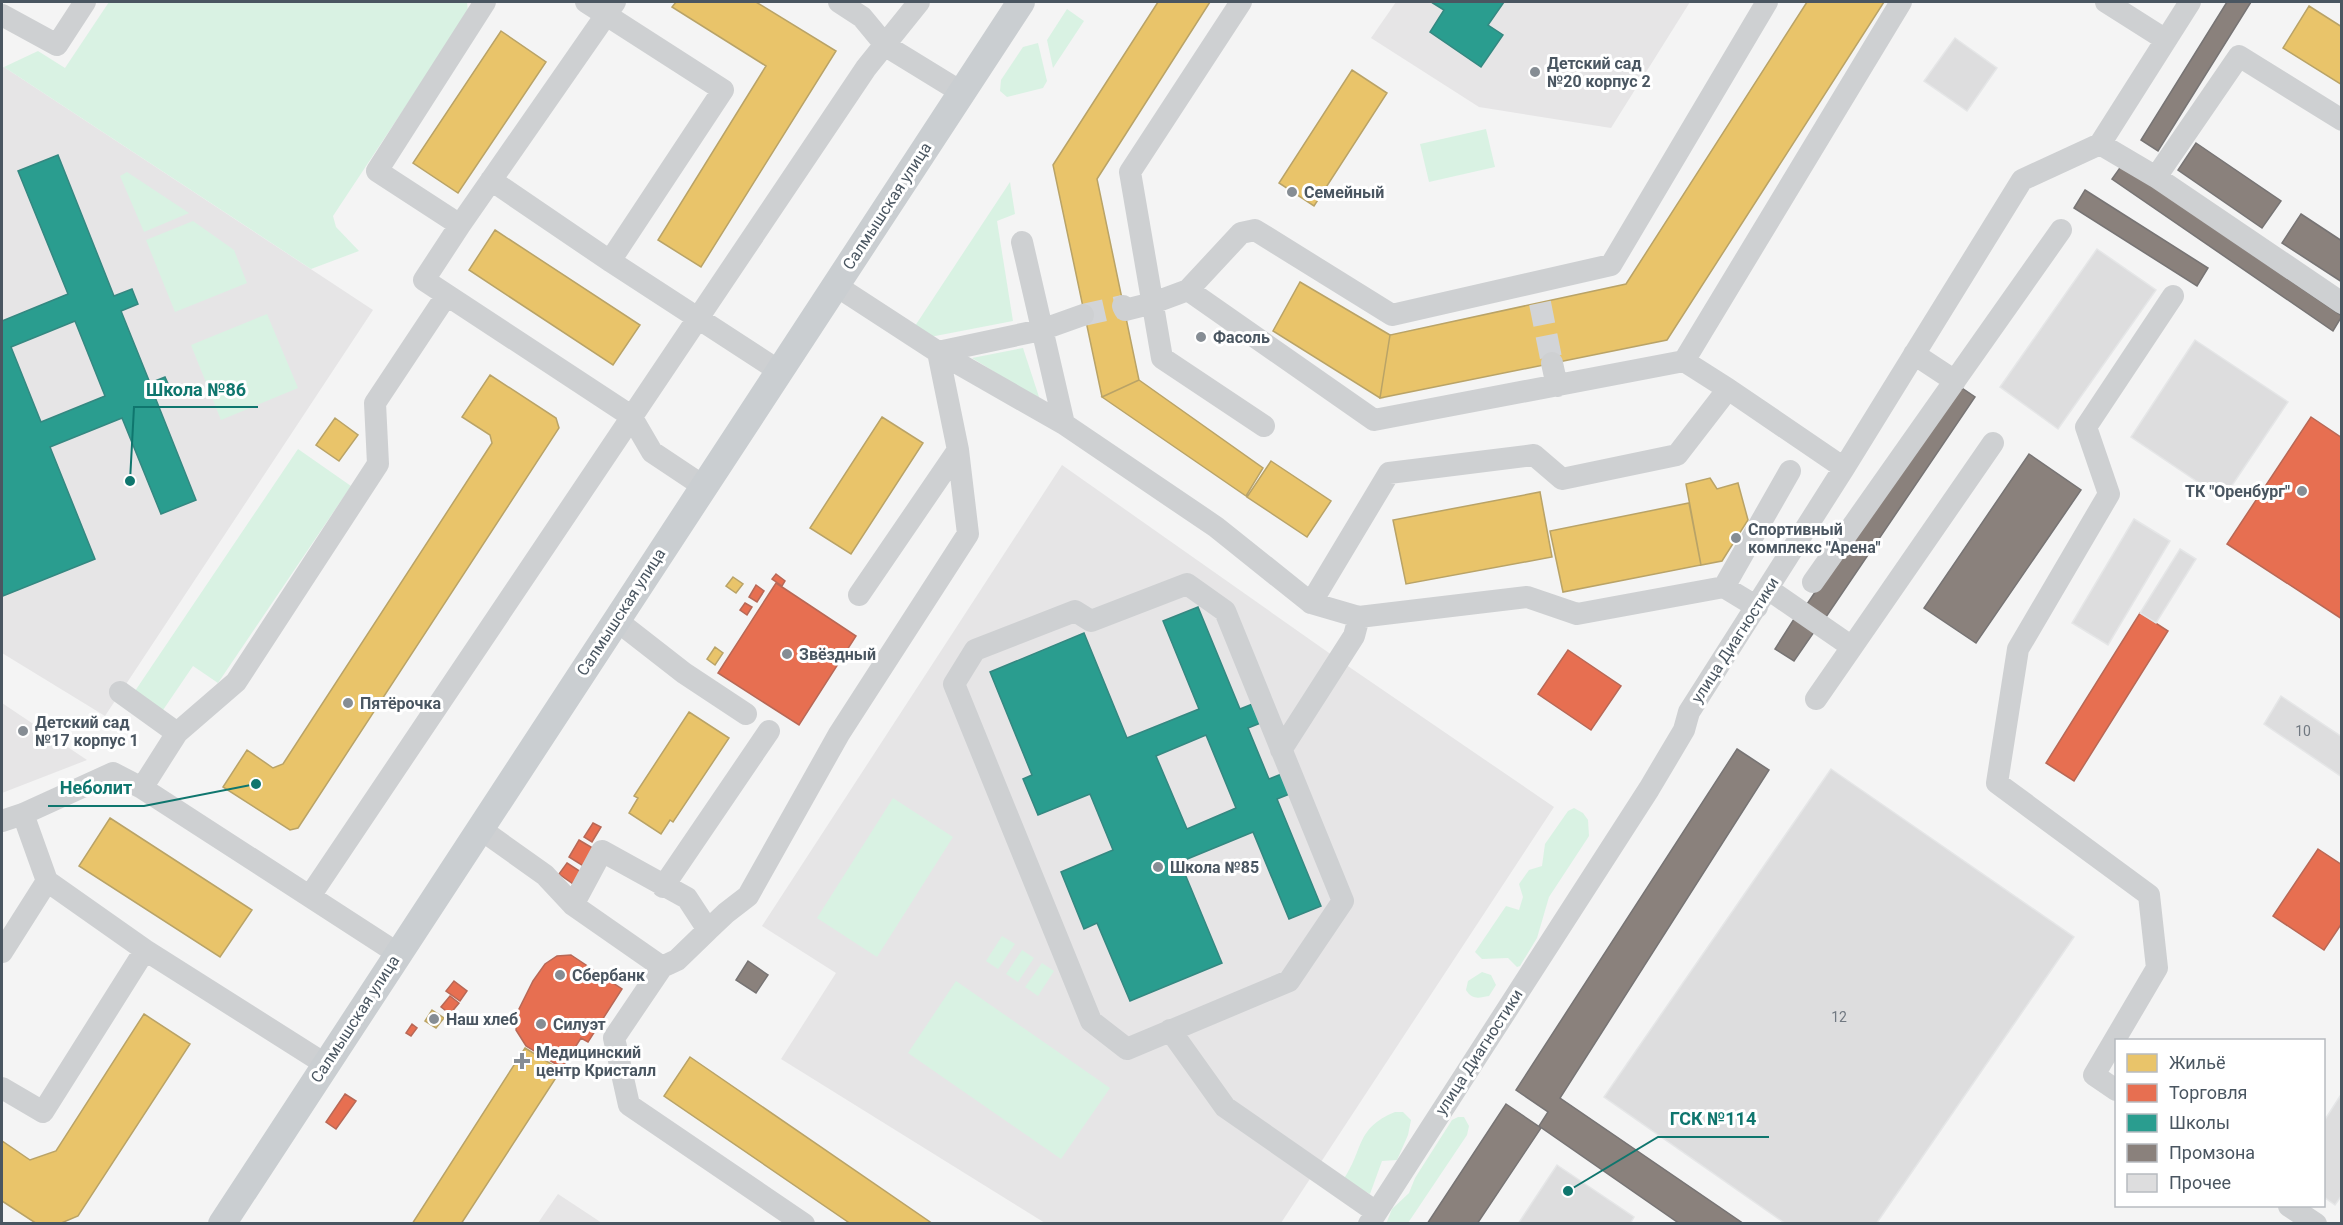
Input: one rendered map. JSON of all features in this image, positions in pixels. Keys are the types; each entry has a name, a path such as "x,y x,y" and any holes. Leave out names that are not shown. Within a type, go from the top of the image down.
{"main road":[{"name":"Салмышская улица","path":"222,1224 397,953 1021,2"}],"street":[{"path":"2,15 57,45 86,2"},
{"path":"460,225 377,171 485,2"},
{"path":"586,2 610,8 723,90 610,261"},
{"path":"839,2 862,16 886,46 961,92"},
{"path":"310,896 866,68 886,46 919,2"},
{"path":"1241,2 1130,172 1162,358 1264,426"},
{"path":"1123,306 1125,310 1188,291 1241,233 1255,230 1392,315 1538,292 1611,265 1767,2"},
{"path":"1684,361 1901,2"},
{"path":"2106,2 2166,40"},
{"path":"2190,2 2100,144 2156,177 2342,303"},
{"path":"610,8 424,280 631,416 652,452 703,486"},
{"path":"2156,177 2239,56 2342,120"},
{"name":"улица Диагностики","path":"1372,1218 1648,789 1684,730 1689,712 1844,468 2022,180 2100,144"},
{"path":"491,180 779,371"},
{"path":"1813,582 2061,230"},
{"path":"1022,242 1064,424"},
{"path":"835,285 901,330 1064,424 1216,527 1311,603 1359,617 1527,597 1577,614 1724,587 1762,598 1852,647"},
{"path":"1188,291 1374,420 1684,361 1844,468"},
{"path":"142,788 177,733 236,682 378,464 375,403 446,296"},
{"path":"2115,1039 2157,968 2149,895 1997,783 2018,649 2109,495 2086,427 2173,296"},
{"path":"938,352 1041,330 1083,315"},
{"path":"804,1224 629,1105 614,1038 662,967 677,960 726,913 748,896 838,734 968,534 958,450 938,352"},
{"path":"1914,354 1955,381"},
{"path":"1552,363 1557,386"},
{"path":"1311,603 1389,474 1534,455 1562,479 1677,455 1728,389"},
{"path":"1816,699 1993,443"},
{"path":"859,595 958,450"},
{"path":"1724,587 1790,471"},
{"path":"1187,584 1225,611 1343,901 1289,981 1170,1030 1127,1048 1091,1021 954,684 975,650 1076,611 1091,621 1187,584"},
{"path":"1281,750 1354,636 1359,617"},
{"path":"616,620 684,673 746,714"},
{"path":"120,692 177,733"},
{"path":"663,887 770,731"},
{"path":"2,821 23,814 113,773 142,788 397,953"},
{"path":"23,814 47,881 145,950 325,1064"},
{"path":"479,828 546,875 573,905 662,967"},
{"path":"573,905 602,851 663,887 687,898 708,930"},
{"path":"2,952 47,881"},
{"path":"2,1088 43,1112 145,950"},
{"path":"1170,1030 1225,1107 1372,1218"},
{"path":"2115,1039 2094,1075 2115,1089"},
{"path":"2290,1207 2316,1224"}],"shaded area":[{"name":"Детский сад №20 корпус 2","path":"1396,2 1690,2 1611,128 1479,107 1371,38"},
{"path":"4,67 373,310 105,716 2,653 2,68"},
{"name":"Школа №85","path":"1062,465 1339,660 1554,807 1281,1223 1045,1223 781,1059 836,973 762,926"},
{"name":"Детский сад №17 корпус 1","path":"2,703 87,760 2,793"},
{"path":"558,1194 602,1223 538,1223"}],"green space":[{"path":"109,2 467,2 468,12 333,216 336,227 359,251 311,269 4,67 38,51 65,68"},
{"path":"1067,9 1084,21 1053,68 1047,40"},
{"path":"1038,43 1047,81 1043,88 1007,97 1000,91 1001,80 1023,47"},
{"path":"1486,129 1495,167 1429,182 1420,144"},
{"path":"127,172 189,213 144,232 120,176"},
{"path":"1010,182 1015,214 997,221 1013,321 930,337 913,329"},
{"path":"193,221 234,250 247,283 175,312 146,240"},
{"path":"267,314 298,388 221,420 191,345"},
{"path":"1023,348 1040,400 972,358"},
{"path":"298,449 351,486 218,683 193,666 161,713 133,694"},
{"path":"893,798 953,837 877,957 817,918"},
{"path":"1574,808 1583,813 1588,820 1589,836 1549,897 1537,938 1520,966 1517,967 1508,958 1482,959 1475,952 1506,906 1519,910 1523,897 1519,884 1529,870 1542,866 1545,844 1568,811"},
{"path":"1002,936 1015,944 998,969 986,961"},
{"path":"1022,950 1034,958 1018,982 1006,974"},
{"path":"1042,963 1054,971 1038,996 1025,987"},
{"path":"1482,972 1491,975 1496,985 1489,996 1473,997 1466,990 1468,981"},
{"path":"956,981 1110,1088 1061,1159 908,1053"},
{"path":"1395,1112 1403,1112 1411,1120 1408,1135 1397,1160 1382,1161 1370,1194 1343,1180 1362,1141 1373,1125"},
{"path":"1464,1117 1469,1126 1467,1135 1408,1223 1386,1224 1392,1209 1409,1193 1415,1178 1452,1120"}],"building: Жильё":[{"path":"676,2 756,2 836,51 701,267 658,240 766,66 672,7"},
{"path":"1158,2 1210,2 1097,179 1139,380 1102,397 1053,165"},
{"path":"1807,2 1884,2 1667,340 1380,398 1390,335 1626,284"},
{"path":"2309,6 2342,27 2342,85 2283,48"},
{"path":"501,31 546,62 458,193 413,163"},
{"path":"1352,70 1387,93 1314,206 1279,183"},
{"path":"495,230 640,325 613,365 469,270"},
{"path":"1300,282 1390,335 1380,398 1273,331"},
{"path":"490,375 556,418 559,428 298,828 290,830 223,787 247,750 273,768 283,764 492,443 490,435 462,417"},
{"path":"1139,380 1263,468 1246,496 1102,397"},
{"path":"882,417 923,443 851,554 810,528"},
{"path":"335,418 358,435 339,461 316,445"},
{"path":"1271,461 1331,501 1307,537 1247,497"},
{"path":"1710,478 1717,489 1738,483 1748,520 1722,561 1701,565 1686,484"},
{"path":"1540,492 1552,557 1406,584 1393,520"},
{"path":"1689,503 1701,565 1563,592 1550,531"},
{"path":"733,577 743,584 736,593 726,586"},
{"path":"715,647 723,653 715,665 707,659"},
{"path":"689,712 729,738 673,822 670,820 661,834 629,813 638,798 634,796"},
{"path":"110,818 252,910 220,957 79,866"},
{"name":"Наш хлеб","path":"432,1010 444,1018 436,1028 425,1021"},
{"path":"144,1014 190,1044 78,1216 59,1224 37,1224 2,1201 2,1141 30,1160 56,1151"},
{"path":"525,1048 561,1070 461,1224 412,1224"},
{"path":"690,1057 933,1224 851,1224 664,1096"}],"building: Торговля":[{"name":"ТК \"Оренбург\"","path":"2311,417 2342,438 2342,619 2227,544"},
{"path":"776,574 785,581 782,586 772,579"},
{"name":"Звёздный","path":"776,583 856,636 799,725 718,673"},
{"path":"756,585 764,591 757,602 749,597"},
{"path":"745,603 752,607 747,615 740,610"},
{"path":"2140,613 2168,631 2074,781 2046,763"},
{"path":"1568,650 1621,686 1591,730 1538,694"},
{"path":"593,823 601,827 592,842 584,837"},
{"path":"579,840 596,850 585,867 569,857"},
{"path":"2318,849 2342,865 2342,923 2324,950 2273,916"},
{"path":"567,863 584,874 576,886 559,874"},
{"path":"571,955 622,989 588,1042 581,1038 562,1068 526,1046 516,1030 518,1011 533,981 545,964 557,956"},
{"path":"454,981 467,991 460,1001 446,991"},
{"path":"450,996 459,1003 450,1014 441,1007"},
{"path":"412,1024 417,1028 411,1036 406,1033"},
{"path":"345,1094 356,1101 336,1129 326,1122"}],"building: Школы":[{"path":"1431,2 1504,2 1488,25 1503,35 1481,67 1430,32 1444,10"},
{"path":"58,155 114,296 132,289 138,304 121,311 150,383 165,377 171,390 155,397 196,500 161,514 122,418 50,447 95,559 3,596 2,321 68,294 18,171","holes":["75,321 105,396 41,422 11,347"]},
{"path":"1198,607 1240,709 1255,703 1263,722 1248,728 1269,779 1284,773 1292,793 1277,799 1321,906 1289,919 1253,832 1180,862 1222,963 1130,1001 1097,923 1084,929 1061,872 1113,850 1090,794 1038,815 1023,779 1032,775 990,672 1084,633 1127,738 1199,709 1163,621","holes":["1206,735 1236,808 1187,829 1156,756"]}],"building: Промзона":[{"path":"2227,2 2251,2 2158,151 2141,140"},
{"path":"2196,143 2281,201 2262,228 2178,170"},
{"path":"2122,165 2342,316 2333,331 2112,179"},
{"path":"2085,190 2208,268 2197,286 2074,208"},
{"path":"2301,214 2342,241 2342,282 2282,243"},
{"path":"1956,384 1975,397 1826,617 1807,604"},
{"path":"2029,454 2081,490 1976,643 1924,608"},
{"path":"1794,619 1814,632 1794,661 1775,649"},
{"path":"1737,749 1769,770 1560,1098 1744,1224 1680,1224 1539,1126 1548,1112 1516,1090"},
{"path":"748,961 768,975 756,993 736,980"},
{"path":"1506,1104 1541,1128 1477,1224 1427,1224"}],"building: Прочее":[{"path":"1955,38 1997,68 1967,111 1924,81"},
{"path":"2097,249 2156,290 2058,429 2000,387"},
{"path":"2195,340 2288,402 2223,499 2131,437"},
{"path":"2134,519 2170,541 2108,645 2072,623"},
{"path":"2180,549 2196,559 2156,623 2140,613"},
{"path":"2281,696 2342,737 2342,777 2264,724"},
{"path":"1831,769 2074,937 1876,1224 1786,1224 1604,1097"},
{"path":"2342,1093 2342,1195 2335,1205 2325,1198 2325,1119"},
{"path":"1557,1165 1634,1217 1630,1224 1518,1224"}],"tunnel":[{"path":"1540,303 1552,363"},
{"path":"1083,315 1123,306"}],"place":[{"name":"Детский сад №20 корпус 2","path":"1535,72"},
{"name":"Семейный","path":"1292,192"},
{"name":"Фасоль","path":"1201,337"},
{"name":"Школа №86","path":"130,481"},
{"name":"ТК \"Оренбург\"","path":"2302,491"},
{"name":"Спортивный комплекс \"Арена\"","path":"1736,538"},
{"name":"Звёздный","path":"787,654"},
{"name":"Пятёрочка","path":"348,703"},
{"name":"Детский сад №17 корпус 1","path":"23,731"},
{"name":"Неболит","path":"256,784"},
{"name":"Школа №85","path":"1158,867"},
{"name":"Сбербанк","path":"560,975"},
{"name":"Наш хлеб","path":"434,1019"},
{"name":"Силуэт","path":"541,1024"},
{"name":"Медицинский центр Кристалл","path":"522,1061"},
{"name":"ГСК №114","path":"1568,1191"}]}
